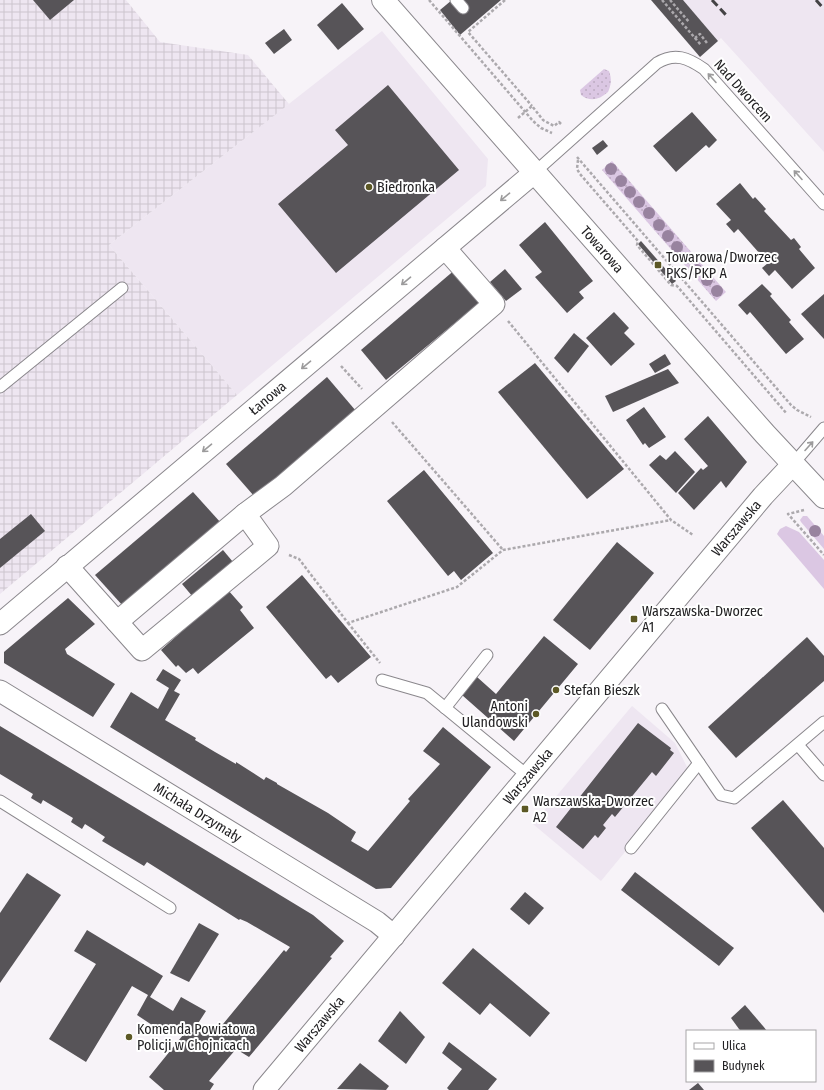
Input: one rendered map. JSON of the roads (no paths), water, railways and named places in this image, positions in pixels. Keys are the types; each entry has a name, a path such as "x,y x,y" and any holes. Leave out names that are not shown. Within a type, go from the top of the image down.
{"street":[{"name":"Towarowa","path":"383,0 824,498"},
{"name":"Łanowa","path":"0,624 535,172"},
{"path":"118,622 245,514 283,486 494,304 445,248"},
{"name":"Warszawska","path":"264,1090 763,496 793,464"},
{"path":"67,566 142,650 268,546 245,514"},
{"name":"Michała Drzymały","path":"0,691 371,918 394,936"}],"lane":[{"name":"Nad Dworcem","path":"535,172 657,63 667,57 677,56 704,69 824,204"},
{"path":"0,387 122,288"},
{"path":"793,464 821,424"},
{"path":"445,708 487,655"},
{"path":"382,680 427,693 528,776"},
{"path":"662,709 721,795 734,798 824,722"},
{"path":"798,745 824,775"},
{"path":"631,848 699,763"},
{"path":"0,801 170,908"}],"railway":[{"path":"712,0 726,15"},
{"path":"816,0 824,9"}],"place":[{"name":"Biedronka","path":"369,187"},
{"name":"Towarowa/Dworzec PKS/PKP A","path":"658,265"},
{"name":"Warszawska-Dworzec A1","path":"634,619"},
{"name":"Stefan Bieszk","path":"556,690"},
{"name":"Antoni Ulandowski","path":"536,714"},
{"name":"Warszawska-Dworzec A2","path":"525,809"},
{"name":"Komenda Powiatowa Policji w Chojnicach","path":"129,1037"}]}
